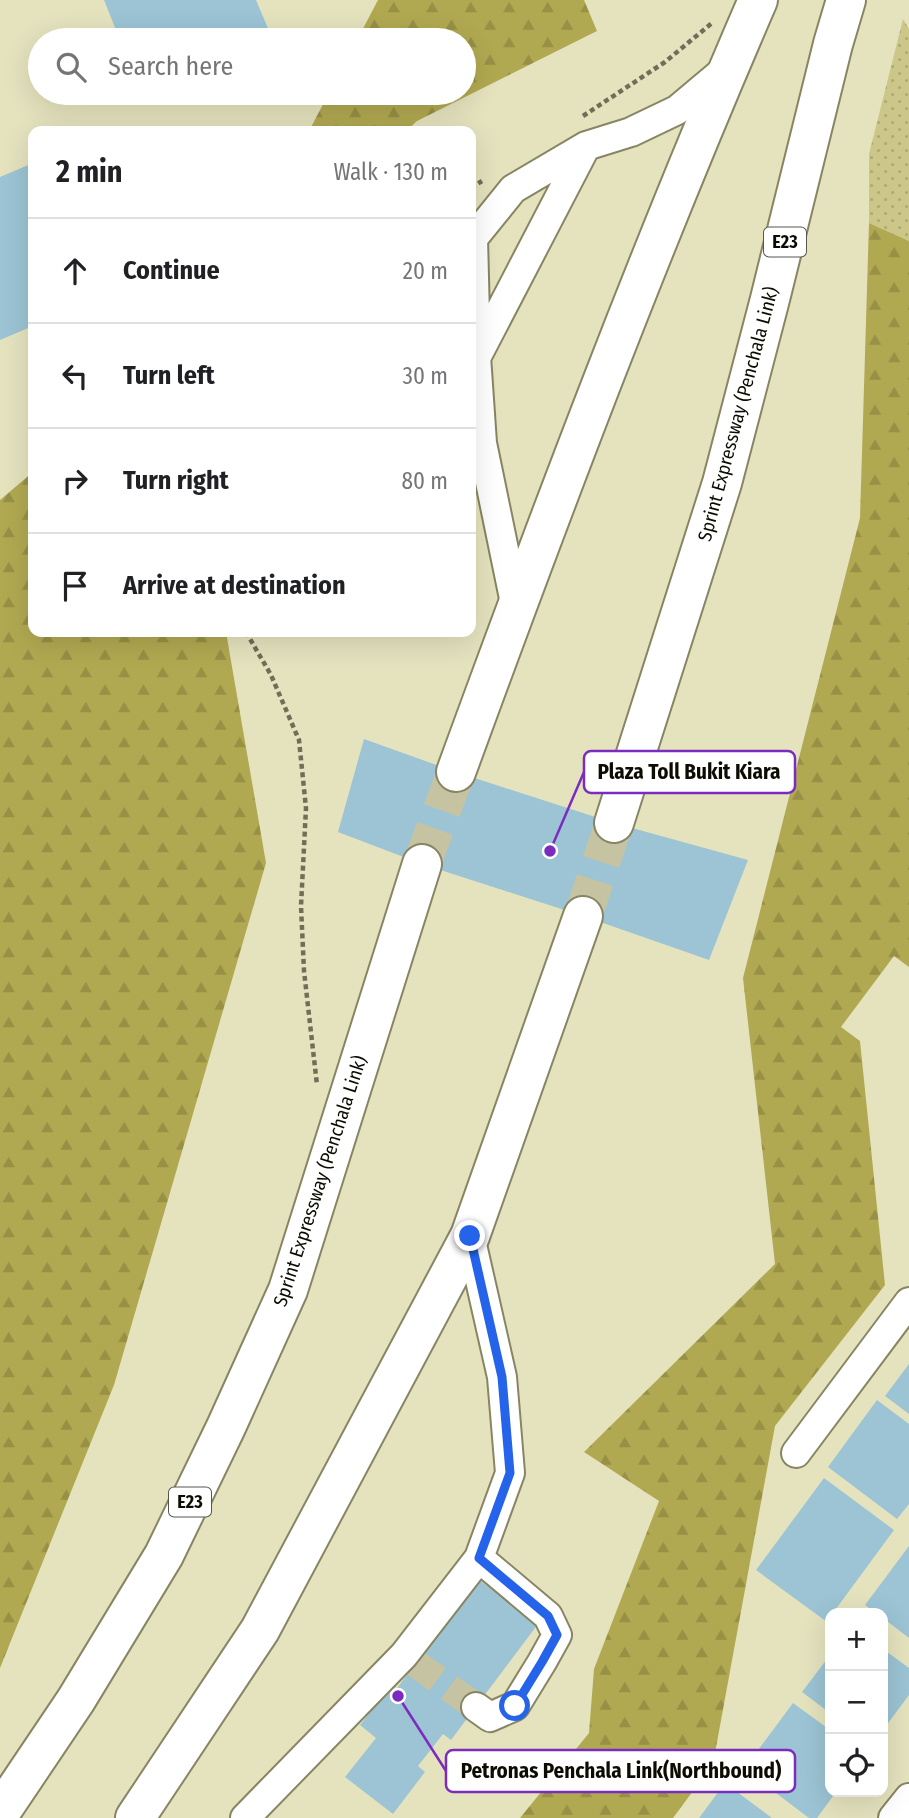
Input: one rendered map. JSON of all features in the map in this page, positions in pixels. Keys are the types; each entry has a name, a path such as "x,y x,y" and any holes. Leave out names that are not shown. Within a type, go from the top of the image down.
{"highway":[{"path":"456,772 578,441 758,0"},
{"name":"Sprint Expressway (Penchala Link)","path":"614,823 722,483 780,261 832,44 846,0"},
{"name":"Sprint Expressway (Penchala Link)","path":"0,1813 76,1700 164,1555 288,1290 422,864"},
{"path":"135,1818 261,1630 470,1236 583,916"}],"street":[{"path":"476,235 513,189 579,135 631,132 677,110 730,66"},
{"path":"477,356 579,135"},
{"path":"476,333 482,443 516,608"},
{"path":"245,1818 410,1659 479,1558 510,1473 502,1377 470,1236"},
{"path":"796,1453 909,1302"},
{"path":"476,1707 490,1717 515,1706 557,1635 548,1616 479,1558"},
{"path":"894,1818 909,1798"}],"path":[{"path":"579,135 721,15"},
{"path":"476,185 482,181"},
{"path":"249,637 271,675 299,740 306,808 301,906 304,971 317,1088"}],"shaded area":[{"path":"903,19 909,29 909,241 869,223 869,154"}],"green space":[{"path":"378,0 584,0 597,31 476,92 476,28 363,28"},
{"path":"323,105 449,105 412,126 312,126"},
{"path":"869,223 909,241 909,967 894,956 841,1027 860,1041 885,1285 775,1426 713,1764 673,1818 520,1818 589,1733 594,1669 659,1501 584,1452 775,1264 743,978 860,518"},
{"path":"28,476 28,637 227,637 266,863 114,1385 0,1668 0,500"}],"building":[{"path":"104,0 256,0 268,28 115,28"},
{"path":"28,165 28,328 0,340 0,177"},
{"path":"364,739 614,823 748,860 709,960 422,864 338,832"},
{"path":"909,1364 909,1414 885,1396"},
{"path":"877,1400 909,1424 909,1504 897,1519 828,1467"},
{"path":"824,1478 894,1530 837,1608 825,1608 825,1621 756,1570"},
{"path":"909,1546 909,1638 888,1622 888,1608 869,1608 865,1605"},
{"path":"478,1579 538,1624 451,1740 443,1734 418,1766 425,1772 393,1814 345,1777 376,1738 360,1725 386,1691 392,1695"},
{"path":"888,1653 909,1668 909,1695 888,1723"},
{"path":"825,1662 825,1709 802,1692"},
{"path":"793,1703 825,1726 825,1797 832,1797 817,1818 809,1818 744,1769"},
{"path":"725,1783 772,1818 699,1818"}],"tunnel":[{"path":"422,864 456,772"},
{"path":"583,916 614,823"},
{"path":"415,1663 476,1707"}],"place":[{"name":"Plaza Toll Bukit Kiara","path":"550,851"},
{"name":"Petronas Penchala Link(Northbound)","path":"398,1696"}],"route":[{"path":"470,1236 502,1377 510,1473 479,1558 548,1616 557,1635 515,1706"}]}
